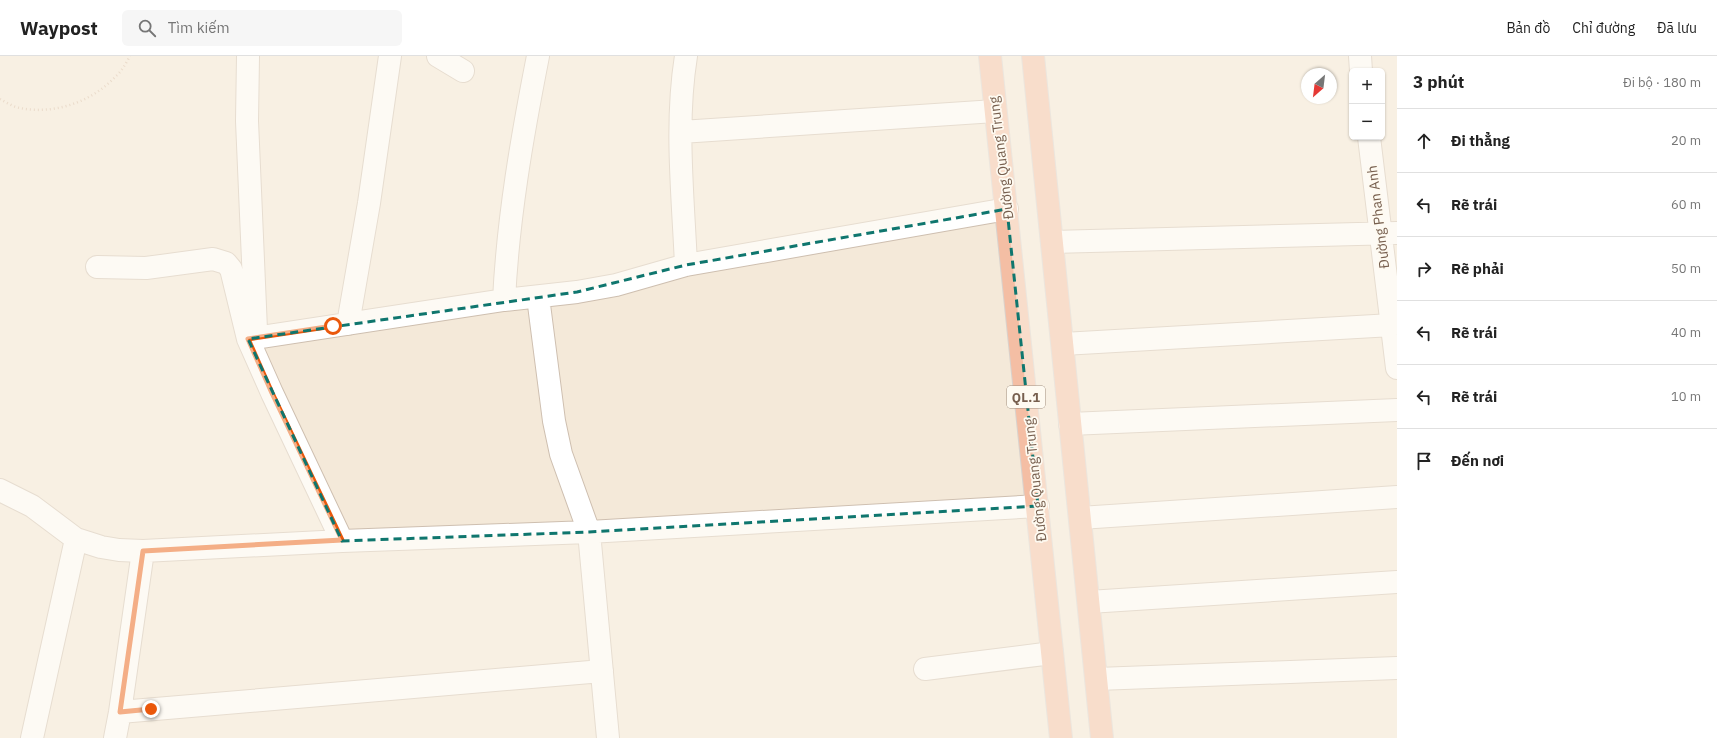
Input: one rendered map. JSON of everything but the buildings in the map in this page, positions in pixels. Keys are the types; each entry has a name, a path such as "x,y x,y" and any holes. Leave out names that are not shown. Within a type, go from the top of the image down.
{"highway":[{"name":"Đường Quang Trung","path":"990,56 1061,738"},
{"path":"1033,56 1102,738"}],"street":[{"path":"248,56 247,121 252,338"},
{"path":"348,324 369,203 390,56"},
{"path":"438,56 462,71"},
{"path":"504,300 506,254 520,149 538,56"},
{"path":"686,56 682,94 681,132 686,265"},
{"path":"1360,56 1361,68"},
{"path":"681,132 995,111"},
{"name":"Đường Phan Anh","path":"1370,140 1388,233 1392,325 1397,368"},
{"path":"252,338 504,300 538,297 616,284 686,265 1007,210"},
{"path":"1052,242 1388,233"},
{"path":"97,268 146,268 213,259 226,262 231,269 252,338 272,393 342,540"},
{"path":"538,297 554,422 561,454 588,532 608,738"},
{"path":"1063,344 1392,325"},
{"path":"1070,424 1397,410"},
{"path":"0,490 32,506 76,539 101,547 119,550 143,551 342,540 588,532 1038,506"},
{"path":"1080,518 1397,497"},
{"path":"32,738 76,539"},
{"path":"115,738 143,551"},
{"path":"1089,602 1397,582"},
{"path":"925,669 1052,653"},
{"path":"1097,680 1397,668"},
{"path":"120,712 602,671"}],"path":[{"path":"0,99 18,108 47,110 70,106 92,96 116,76 130,56"}],"highlighted area":[{"path":"1007,209 1038,506 589,532 342,541 248,339 577,292 686,265"}],"shaded area":[{"path":"0,56 1397,56 1397,738 0,738"}],"route":[{"path":"151,709 120,712 143,551 342,540 248,339 333,326"}]}
